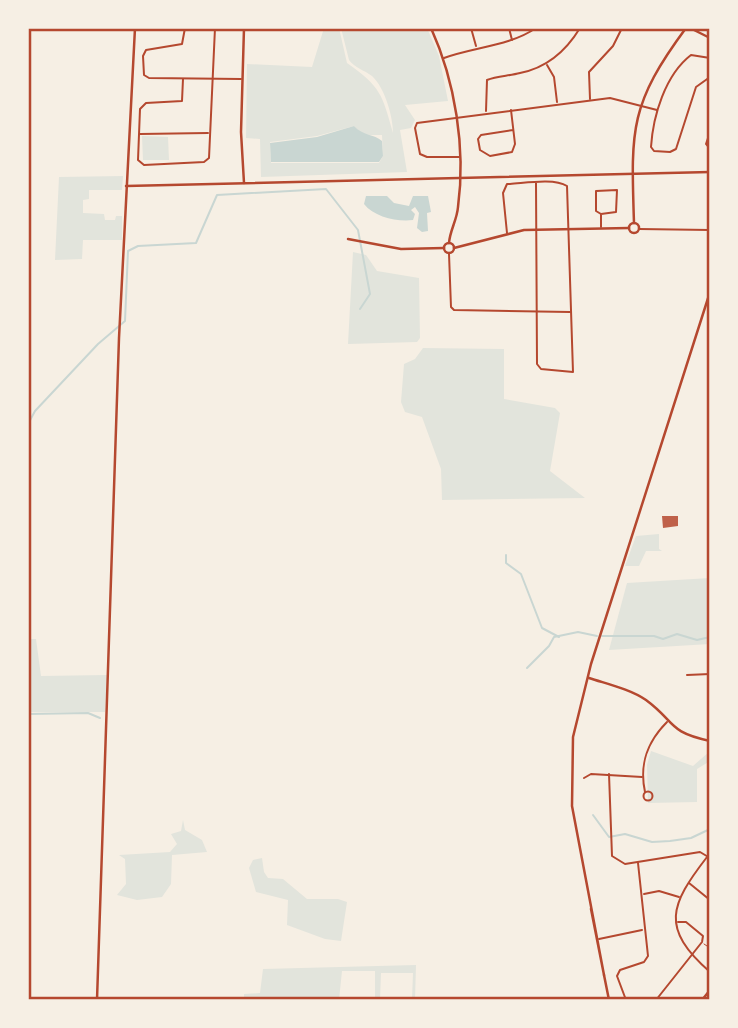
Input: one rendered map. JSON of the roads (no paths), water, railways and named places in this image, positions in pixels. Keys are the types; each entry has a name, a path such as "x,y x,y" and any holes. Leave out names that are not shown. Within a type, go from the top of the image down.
{"main road":[{"path":"97,1000 119,338 135,28"},
{"path":"244,28 244,183"},
{"path":"348,239 401,249 444,248 449,243 458,208 459,157 455,116 444,58 431,28"},
{"path":"629,228 634,234 639,229 634,223 632,175 633,135 639,105 659,64 688,28 710,38"},
{"path":"126,186 710,172"},
{"path":"444,248 449,254 454,248 507,234 537,230 629,228 634,223"},
{"path":"449,243 454,248"},
{"path":"609,1000 572,806 573,737 588,678 710,292"},
{"path":"588,678 637,695 684,735 710,741"},
{"path":"591,909 604,975"},
{"path":"702,1000 710,990"}],"street":[{"path":"185,28 182,44 146,50 142,71 149,78 242,79"},
{"path":"183,79 182,101 146,103 140,108 138,160 144,164 204,162 209,158 215,28"},
{"path":"471,28 476,47"},
{"path":"509,28 512,41"},
{"path":"444,58 476,47 512,41 536,28"},
{"path":"486,112 487,79 523,73 546,64 566,48 580,28"},
{"path":"590,100 589,72 613,46 622,28"},
{"path":"710,58 695,54 686,58 666,88 657,110 652,148 656,152 674,150 696,87 710,78"},
{"path":"546,64 554,77 558,104"},
{"path":"459,157 427,157 420,154 415,128 422,120 590,100 619,98 657,110"},
{"path":"511,109 513,130 512,152 490,156 482,153 479,145 481,135 513,130"},
{"path":"710,132 706,144 710,149"},
{"path":"139,134 210,133"},
{"path":"507,234 504,225 505,187 536,183 562,183 567,186 573,372 559,372 538,366 536,183"},
{"path":"617,190 616,212 601,214 596,211 596,191 617,190"},
{"path":"601,214 601,229"},
{"path":"639,229 710,230"},
{"path":"449,254 450,307 453,310 571,312"},
{"path":"687,675 710,674"},
{"path":"645,792 643,777 649,745 667,722"},
{"path":"584,778 591,774 643,777"},
{"path":"609,774 612,856 625,864 693,852 709,857 679,897 677,922 682,943 710,972"},
{"path":"626,1000 617,976 620,970 645,962 648,956 643,930 643,894 637,862"},
{"path":"688,883 710,900"},
{"path":"643,894 659,891 679,897"},
{"path":"656,1000 702,942 703,936 686,922 677,922"},
{"path":"598,939 643,930"}],"lane":[{"path":"702,942 710,948"}],"waterway":[{"path":"28,424 35,411 98,344 125,321 128,251 138,246 196,243 217,195 326,189 358,230 370,294 360,309"},
{"path":"506,555 506,563 521,574 542,628 559,637"},
{"path":"527,668 549,646 554,637 578,632 597,636"},
{"path":"602,636 654,636 663,639 677,634 697,640 710,637"},
{"path":"28,714 88,713 100,718"},
{"path":"593,815 609,837 625,834 652,842 670,841 691,838 710,829"}]}
